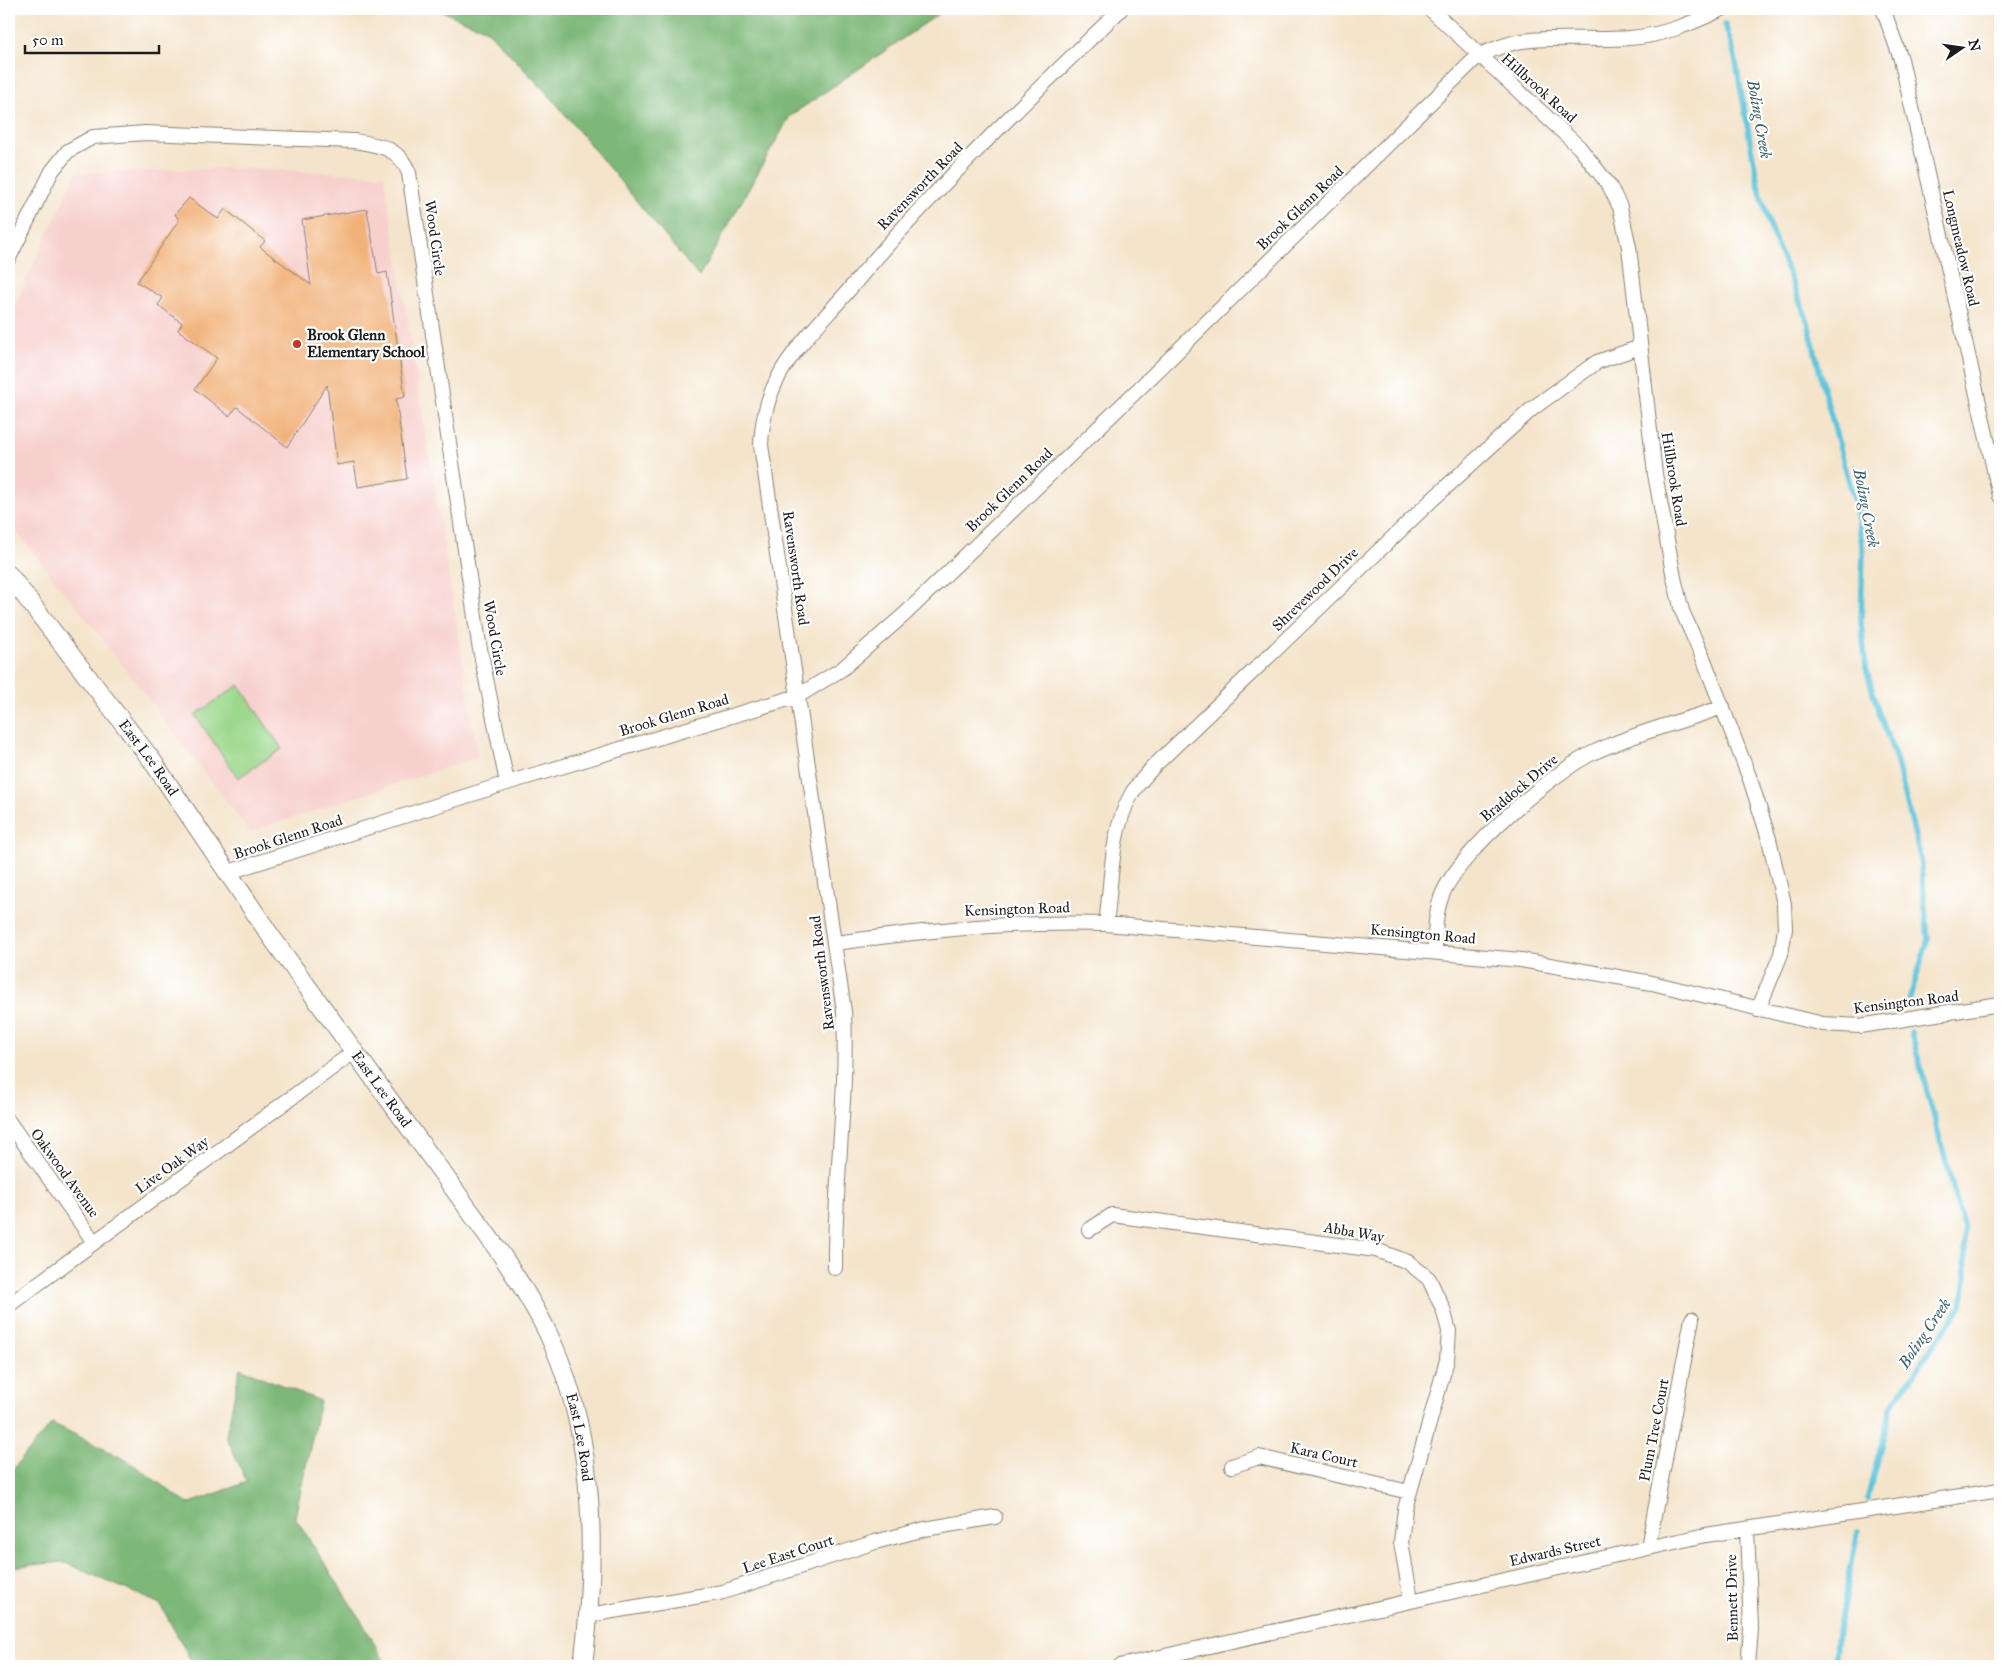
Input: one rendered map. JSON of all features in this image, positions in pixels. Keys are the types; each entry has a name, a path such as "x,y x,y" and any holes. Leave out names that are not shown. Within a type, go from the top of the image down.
{"street":[{"name":"Ravensworth Road","path":"835,1268 834,1220 846,1049 844,1011 836,943 761,445 762,420 770,395 787,364 922,204 1121,9"},
{"name":"Hillbrook Road","path":"1430,9 1579,147 1596,165 1620,207 1629,247 1655,474 1674,578 1682,611 1723,707 1769,838 1784,904 1785,929 1781,954 1758,1010"},
{"name":"Brook Glenn Road","path":"229,872 507,784 798,696 842,669 904,614 1150,378 1479,54 1521,41 1563,38 1629,38 1652,35 1690,23 1722,9"},
{"name":"Longmeadow Road","path":"1883,9 1901,58 2000,496"},
{"name":"Wood Circle","path":"9,258 42,187 68,151 92,137 145,133 354,141 385,146 394,151 406,165 478,644 507,784"},
{"name":"Shrevewood Drive","path":"1106,924 1113,853 1122,811 1132,792 1153,767 1434,498 1532,408 1597,362 1640,347"},
{"name":"East Lee Road","path":"9,575 151,759 272,938 501,1254 532,1301 552,1343 572,1403 585,1471 591,1566 590,1615 584,1666"},
{"name":"Braddock Drive","path":"1435,951 1435,924 1441,897 1455,872 1488,836 1550,780 1572,764 1597,750 1723,707"},
{"name":"Kensington Road","path":"836,943 935,930 1004,924 1044,922 1106,924 1435,951 1521,960 1596,972 1822,1024 1843,1026 1880,1023 2000,1004"},
{"name":"Live Oak Way","path":"9,1305 355,1051"},
{"name":"Oakwood Avenue","path":"9,1122 94,1242"},
{"name":"Abba Way","path":"1089,1230 1112,1215 1376,1250 1408,1262 1429,1279 1443,1309 1449,1332 1447,1360 1409,1492 1402,1542 1411,1600"},
{"name":"Plum Tree Court","path":"1648,1547 1692,1319"},
{"name":"Kara Court","path":"1232,1466 1259,1457 1409,1492"},
{"name":"Edwards Street","path":"1120,1666 1648,1547 1747,1529 2000,1490"},
{"name":"Lee East Court","path":"590,1615 723,1592 875,1542 925,1529 995,1517"},
{"name":"Bennett Drive","path":"1747,1529 1751,1629 1748,1666"}],"shaded area":[{"path":"241,168 384,175 478,757 250,832 96,631 9,523 9,318 76,173"}],"green space":[{"path":"436,9 946,9 790,116 699,277 554,101 487,30"},
{"path":"239,685 282,749 238,778 195,715"},
{"path":"240,1368 320,1401 295,1517 362,1622 387,1666 194,1666 160,1604 63,1562 9,1567 9,1474 52,1423 128,1461 188,1504 247,1482 226,1436"}],"building":[{"name":"Brook Glenn Elementary School","path":"189,198 218,219 225,209 265,241 260,247 311,285 302,220 367,209 378,274 387,272 405,397 396,399 407,479 358,487 354,462 337,465 327,385 287,447 237,407 229,416 195,389 217,358 178,330 182,323 158,305 163,298 137,282 179,220 175,214"}],"waterway":[{"name":"Boling Creek","path":"1725,24 1735,57 1758,185 1771,230 1808,322 1824,390 1855,503 1863,550 1861,622 1866,668 1878,710 1896,759 1920,856 1928,939 1908,1004"},
{"name":"Boling Creek","path":"1867,1499 1892,1404 1962,1305 1966,1278 1964,1228 1911,1032"},
{"name":"Boling Creek","path":"1835,1666 1838,1632 1858,1531"}],"place":[{"name":"Brook Glenn Elementary School","path":"297,344"}]}
